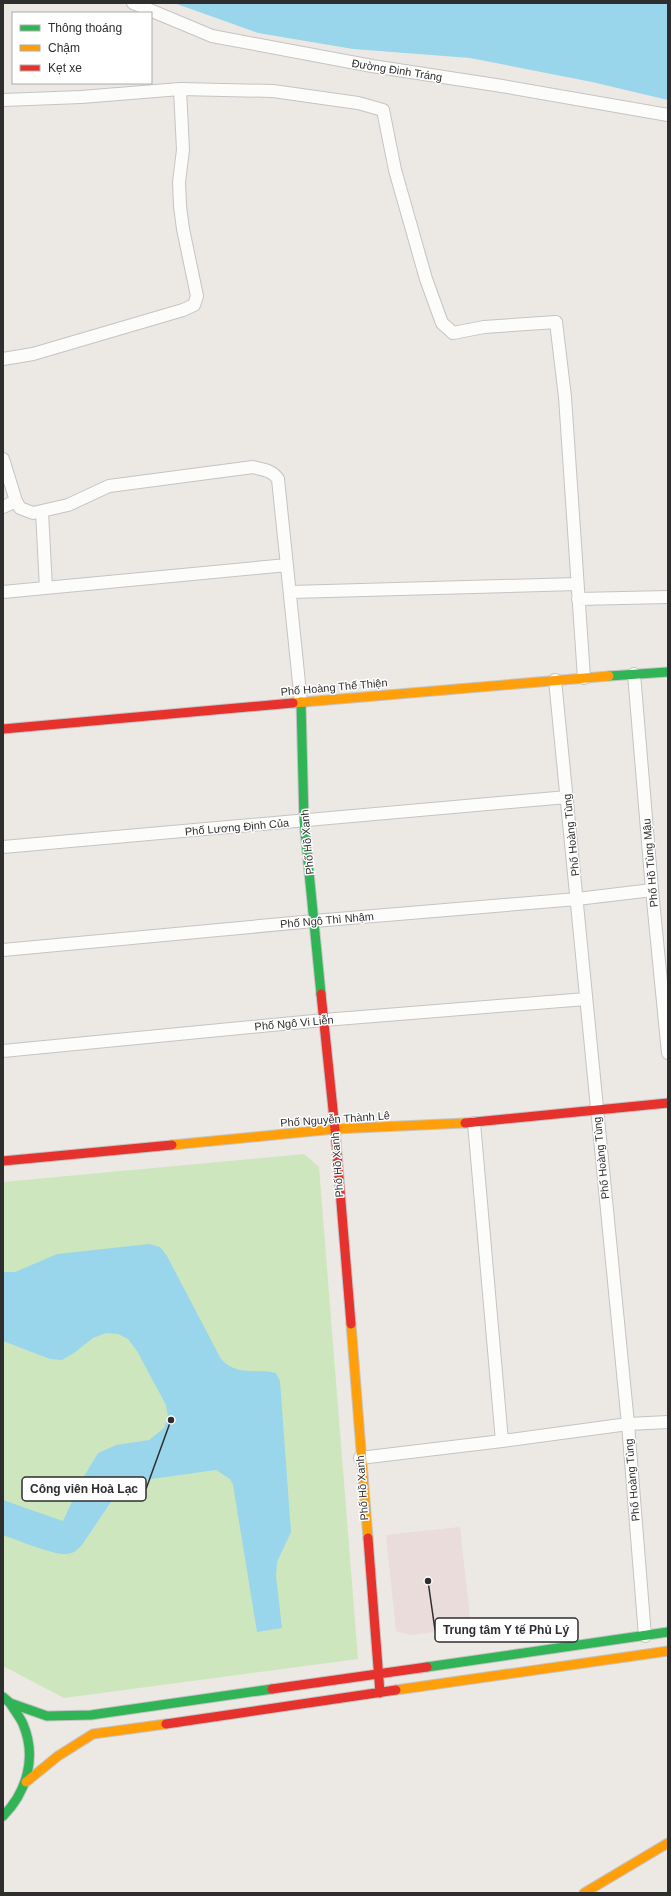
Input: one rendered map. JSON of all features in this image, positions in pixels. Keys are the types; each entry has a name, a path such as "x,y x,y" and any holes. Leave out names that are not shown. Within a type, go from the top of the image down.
{"street":[{"name":"Đường Đinh Tráng","path":"133,3 212,36 372,66 502,86 668,115"},
{"path":"3,100 81,97 180,89 273,91 358,103 383,110 397,177 426,279 442,323 453,333 484,327 556,322 565,397 584,678"},
{"path":"3,359 48,349 183,310 194,304 197,296 183,230 178,182 184,150 180,89"},
{"path":"3,462 16,501 20,508 33,513 42,512 46,588"},
{"name":"Phố Hồ Xanh","path":"42,512 68,505 109,486 253,468 270,471 278,479 291,592 301,702 304,822 335,1130 377,1674 380,1693"},
{"path":"3,507 16,501"},
{"path":"3,592 287,566"},
{"path":"291,592 577,584"},
{"path":"578,599 668,597"},
{"name":"Phố Hoàng Thế Thiện","path":"3,729 555,680 668,672"},
{"name":"Phố Hồ Tùng Mậu","path":"634,674 652,890 668,1053"},
{"name":"Phố Hoàng Tùng","path":"555,680 628,1424 644,1636"},
{"name":"Phố Lương Định Của","path":"3,847 304,822 567,797"},
{"name":"Phố Ngô Thì Nhậm","path":"3,950 314,921 577,899 652,890"},
{"name":"Phố Ngô Vi Liễn","path":"3,1051 324,1020 586,999"},
{"name":"Phố Nguyễn Thành Lê","path":"3,1161 335,1130 474,1123 597,1109 668,1103"},
{"path":"474,1123 502,1441"},
{"path":"360,1458 628,1424 668,1422"},
{"path":"6,1700 47,1716 91,1715 668,1632"},
{"path":"644,1636 647,1654"},
{"path":"26,1782 58,1756 93,1734 668,1651"},
{"path":"3,1816 13,1807 26,1782 30,1754 24,1727 6,1700"},
{"path":"584,1893 668,1843"}],"shaded area":[{"path":"460,1527 471,1627 411,1635 396,1631 386,1535"}],"green space":[{"path":"304,1154 319,1167 358,1659 64,1698 3,1666 3,1182"}],"water":[{"path":"174,3 668,3 668,100 592,82 470,58 353,49 258,33"},
{"path":"149,1244 160,1247 167,1256 221,1359 227,1365 240,1370 276,1373 280,1381 291,1532 277,1562 276,1576 282,1628 257,1632 233,1485 230,1479 216,1470 130,1482 121,1487 82,1545 71,1553 60,1554 35,1547 3,1535 3,1500 63,1521 83,1478 98,1453 116,1445 149,1440 164,1428 168,1417 166,1405 137,1351 128,1339 118,1334 106,1333 93,1338 74,1353 62,1360 50,1359 3,1341 3,1272 15,1272 57,1254"}],"traffic: fast":[{"path":"609,676 668,672"},
{"path":"301,702 304,821 321,994"},
{"path":"427,1667 668,1632"},
{"path":"3,1697 10,1703 47,1716 91,1715 272,1689"},
{"path":"3,1816 11,1807 24,1785 29,1761 27,1736 22,1721 10,1703"}],"traffic: slow":[{"path":"293,703 609,676"},
{"path":"172,1145 335,1129 465,1123"},
{"path":"351,1324 368,1538"},
{"path":"396,1690 668,1651"},
{"path":"26,1782 58,1756 93,1734 166,1724"},
{"path":"584,1893 668,1843"}],"traffic: jam":[{"path":"3,729 293,703"},
{"path":"321,994 335,1129 351,1324"},
{"path":"465,1123 668,1103"},
{"path":"3,1161 172,1145"},
{"path":"368,1538 380,1693"},
{"path":"272,1689 427,1667"},
{"path":"166,1724 396,1690"}],"place":[{"name":"Công viên Hoà Lạc","path":"171,1420"},
{"name":"Trung tâm Y tế Phủ Lý","path":"428,1581"}]}
